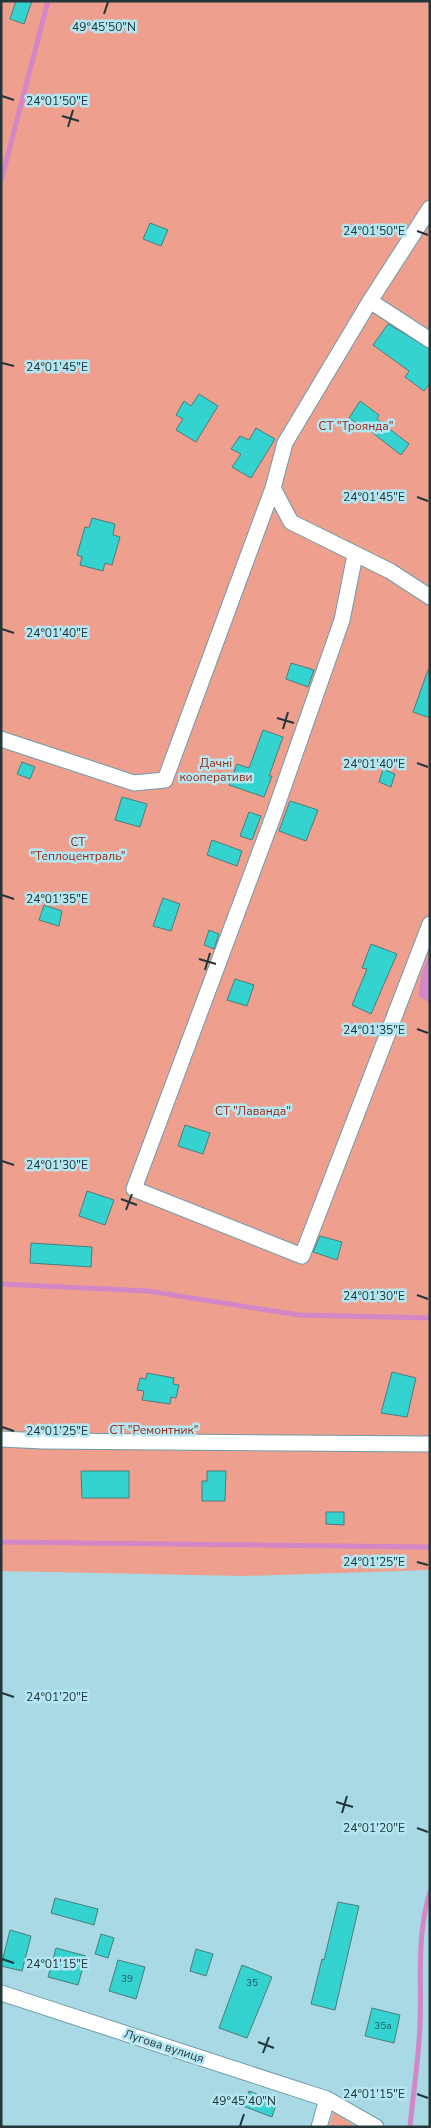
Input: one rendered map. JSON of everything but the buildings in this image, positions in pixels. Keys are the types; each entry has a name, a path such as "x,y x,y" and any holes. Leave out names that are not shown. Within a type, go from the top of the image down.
{"street":[{"path":"1,739 134,783 165,780 273,488 286,443 370,301 430,208"},
{"path":"370,301 430,340"},
{"path":"273,488 291,522 390,571 430,597"},
{"path":"355,555 342,620 274,814 134,1189 302,1256 430,924"},
{"path":"1,1439 43,1441 430,1444"},
{"name":"Лугова вулиця","path":"1,1993 327,2099 376,2127"},
{"path":"320,2127 327,2099"}],"green space":[{"name":"Дачні кооперативи","path":"1,1 430,1 430,1570 243,1576 1,1571"},
{"path":"333,2112 357,2127 329,2127"}],"shaded area":[{"path":"430,951 430,1003 418,996 421,976"}],"waterway":[{"path":"1,181 48,1"},
{"path":"1,1284 148,1291 299,1315 430,1318"},
{"path":"1,1542 430,1547"},
{"path":"410,2127 419,2037 421,1941 430,1892"}],"park label":[{"name":"СТ \"Троянда\"","path":"356,426"},
{"name":"СТ \"Теплоцентраль\"","path":"78,849"},
{"name":"СТ \"Лаванда\"","path":"253,1111"},
{"name":"СТ \"Ремонтник\"","path":"154,1430"}]}
